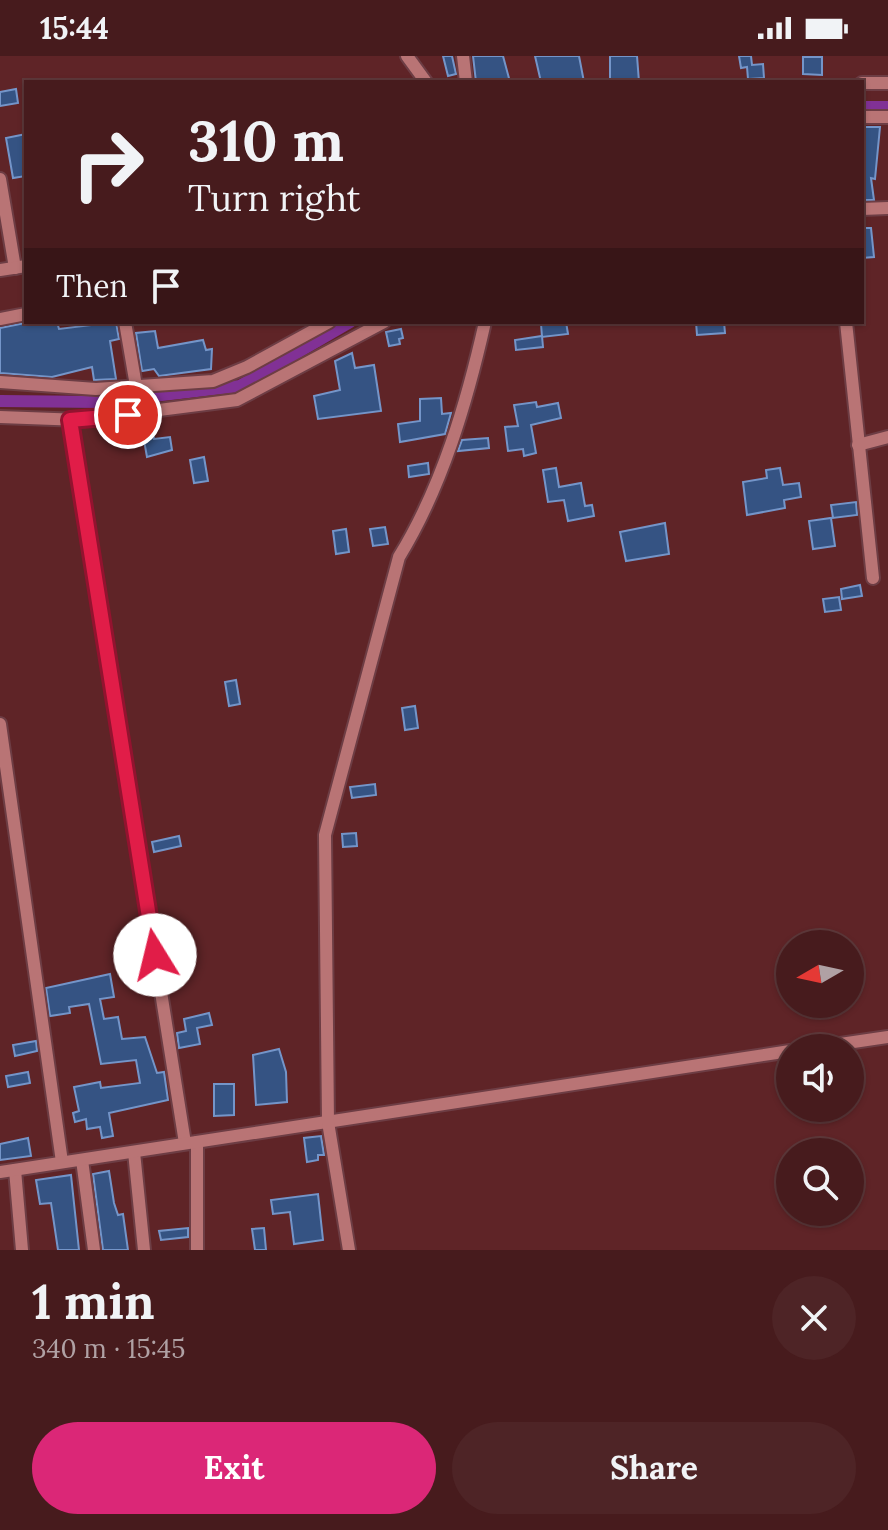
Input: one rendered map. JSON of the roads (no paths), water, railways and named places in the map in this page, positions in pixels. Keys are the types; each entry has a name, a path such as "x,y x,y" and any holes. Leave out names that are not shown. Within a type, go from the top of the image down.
{"street":[{"path":"407,56 425,80"},
{"path":"463,56 466,80"},
{"path":"864,83 888,83"},
{"path":"864,117 888,117"},
{"path":"0,179 20,267 0,270"},
{"path":"864,209 888,208"},
{"path":"0,319 24,314"},
{"path":"125,324 136,386"},
{"path":"0,382 96,389 213,381 247,367 325,324"},
{"path":"0,417 70,420 237,400 380,324"},
{"path":"349,1250 328,1122 325,835 399,557 423,518 473,378 485,324"},
{"path":"846,324 873,578"},
{"path":"70,420 191,1142 197,1250"},
{"path":"858,445 888,437"},
{"path":"0,724 62,1162"},
{"path":"864,1041 888,1037"},
{"path":"0,1172 776,1053"},
{"path":"134,1152 144,1250"},
{"path":"82,1160 94,1250"},
{"path":"15,1170 22,1250"}],"waterway":[{"path":"864,107 888,107"},
{"path":"0,401 101,402 240,386 347,324"}]}
